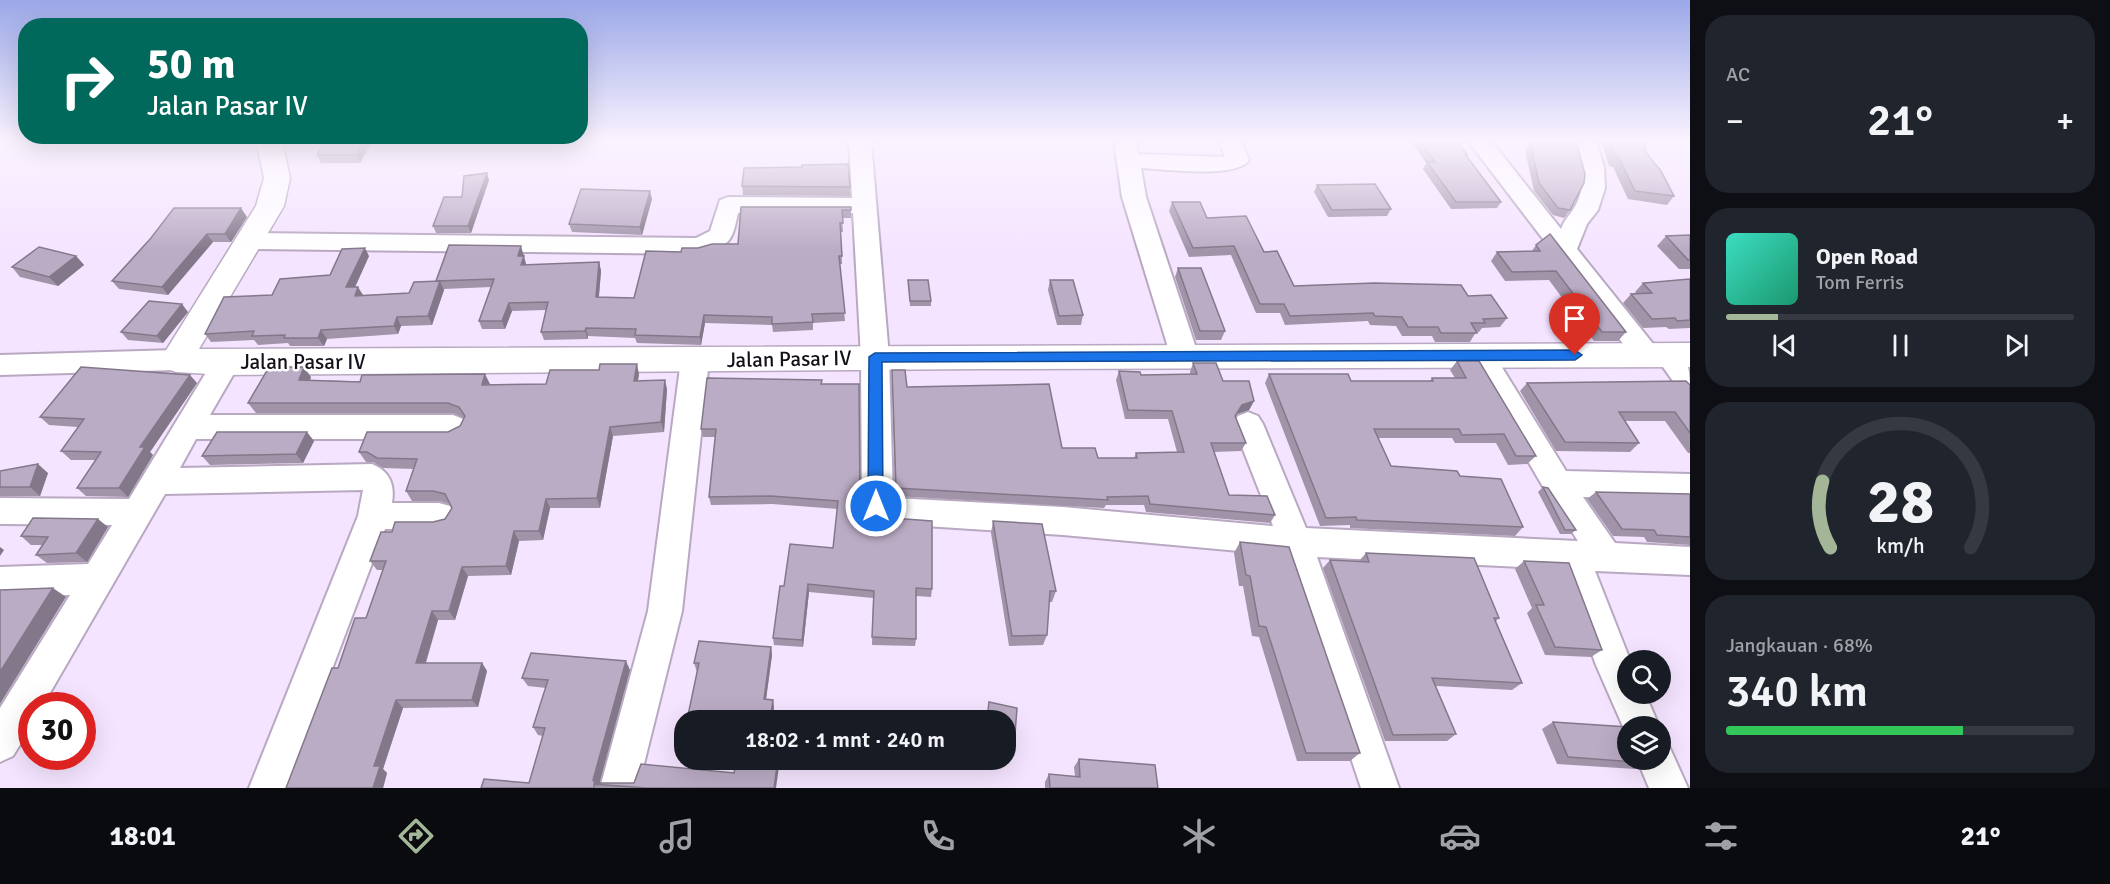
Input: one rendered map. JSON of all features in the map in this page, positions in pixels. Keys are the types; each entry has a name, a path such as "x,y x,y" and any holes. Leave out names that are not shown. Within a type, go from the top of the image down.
{"street":[{"path":"0,365 176,360 270,206 277,178"},
{"path":"862,178 875,357 878,510 1063,521 1295,542 1690,561"},
{"path":"1131,178 1134,197 1185,357"},
{"path":"1507,178 1564,251 1669,355 1690,383"},
{"path":"1564,251 1576,221 1586,210 1593,188 1593,178"},
{"path":"250,241 699,246 722,236 728,205 863,206"},
{"name":"Jalan Pasar IV","path":"176,360 226,363 875,357 1669,355"},
{"path":"1480,356 1557,483 1589,557 1614,665 1637,716"},
{"path":"619,788 665,611 695,360"},
{"path":"0,743 226,363"},
{"path":"1248,424 1295,542 1380,788"},
{"path":"189,427 453,427"},
{"path":"156,481 372,477 379,488 374,516 268,788"},
{"path":"1557,483 1690,487"},
{"path":"0,511 136,513"},
{"path":"374,516 439,516"},
{"path":"0,582 96,579"},
{"path":"1661,770 1669,788"}],"building":[{"path":"464,178 485,178 468,226 433,226 444,197 462,197"},
{"path":"743,178 849,178 850,187 742,186"},
{"path":"1438,178 1483,178 1501,202 1456,202"},
{"path":"1538,178 1585,178 1570,210 1558,208 1539,183"},
{"path":"1629,178 1665,178 1674,196 1635,191"},
{"path":"1375,184 1391,209 1332,210 1317,185"},
{"path":"581,189 650,191 640,227 569,224"},
{"path":"1172,202 1200,202 1207,218 1246,216 1264,252 1277,251 1294,286 1374,283 1461,285 1468,296 1491,295 1507,318 1483,319 1485,323 1471,323 1477,333 1441,333 1438,327 1408,327 1402,317 1375,316 1373,313 1290,316 1284,304 1260,304 1234,246 1193,248"},
{"path":"741,207 851,207 851,210 842,210 843,223 840,223 842,256 839,256 845,313 812,314 813,322 772,324 772,317 704,315 700,337 635,335 636,329 586,328 585,331 541,332 548,302 509,303 502,321 479,321 494,279 436,281 449,245 521,246 518,256 524,256 521,265 599,262 596,297 634,298 646,251 681,252 682,248 698,248 712,244 738,244"},
{"path":"174,208 241,208 225,234 207,234 162,287 112,281 151,238"},
{"path":"1550,234 1626,332 1602,332 1556,271 1512,272 1497,252 1540,251 1536,245"},
{"path":"1690,235 1690,260 1688,260 1666,236"},
{"path":"39,247 76,256 49,277 12,267"},
{"path":"365,248 346,287 358,287 355,296 409,293 414,282 440,281 428,316 397,317 394,326 321,330 318,338 284,338 285,335 252,336 254,331 205,334 224,297 272,295 280,279 330,275 342,249"},
{"path":"1178,268 1201,268 1225,331 1200,331"},
{"path":"1690,279 1690,320 1652,319 1631,294 1652,293 1643,283"},
{"path":"908,280 928,280 931,301 910,301"},
{"path":"1050,280 1073,280 1083,315 1059,316"},
{"path":"149,301 182,304 157,336 121,332"},
{"path":"1457,361 1479,361 1536,456 1516,456 1504,434 1462,435 1459,429 1374,429 1391,466 1457,471 1460,476 1501,479 1523,527 1357,520 1356,517 1326,518 1269,374 1348,374 1351,381 1433,381 1432,378 1466,378"},
{"path":"1193,363 1216,363 1223,381 1249,381 1254,401 1242,405 1235,416 1246,443 1211,443 1229,495 1267,496 1275,515 1150,504 1148,496 1107,497 1108,500 896,488 892,370 905,370 907,387 1049,384 1062,448 1095,448 1098,458 1137,458 1136,453 1184,452 1172,411 1128,410 1119,371 1140,372 1141,375 1197,374"},
{"path":"600,364 637,364 634,381 665,380 661,422 610,427 597,498 546,499 539,531 514,531 506,566 462,567 449,611 432,611 416,663 482,663 472,700 396,700 374,766 380,766 373,788 286,788 332,668 338,668 355,618 366,618 386,561 370,561 381,532 392,532 395,522 433,522 445,519 452,508 445,494 433,491 406,491 417,459 377,458 367,452 359,452 367,432 448,432 460,426 465,416 459,407 448,403 248,403 269,367 304,367 299,380 360,382 362,375 485,374 482,385 546,384 550,370 599,370"},
{"path":"81,367 190,375 140,447 145,447 119,488 77,488 101,452 61,451 84,419 40,417"},
{"path":"707,378 822,380 821,384 859,384 860,503 866,513 878,517 932,521 932,589 916,588 916,639 872,637 874,591 808,584 802,640 773,638 780,586 784,586 790,544 833,548 838,501 771,496 709,497 716,429 701,429"},
{"path":"1686,381 1690,385 1690,433 1675,412 1619,412 1639,443 1565,442 1527,383"},
{"path":"217,432 307,432 296,454 202,456"},
{"path":"38,464 30,487 0,487 0,471"},
{"path":"1543,487 1548,488 1576,530 1565,530"},
{"path":"1596,492 1690,494 1690,537 1657,535 1654,530 1622,529"},
{"path":"33,518 98,519 76,553 36,555 48,537 21,536"},
{"path":"993,521 1042,524 1056,591 1050,591 1047,635 1012,636"},
{"path":"1240,542 1289,547 1360,753 1306,753 1266,627 1259,626 1250,576 1246,575"},
{"path":"1366,553 1474,558 1499,618 1494,618 1522,683 1432,678 1456,734 1393,735 1330,560 1369,562"},
{"path":"1524,561 1569,563 1602,650 1555,647 1536,605 1544,605"},
{"path":"53,588 0,672 0,590"},
{"path":"699,641 771,647 764,699 773,700 772,710 689,710 699,663 694,663"},
{"path":"531,653 626,661 593,780 595,783 634,783 641,764 674,767 674,770 734,773 735,770 776,770 774,788 647,788 594,784 594,788 481,788 484,779 529,783 545,728 533,727 548,680 522,678"},
{"path":"989,702 1017,708 1016,721 1016,710 988,710"},
{"path":"1553,722 1617,726 1617,761 1568,757"},
{"path":"1079,759 1155,765 1158,788 1050,788 1049,774 1080,777"}],"route":[{"path":"876,506 875,357 1575,355"}]}
